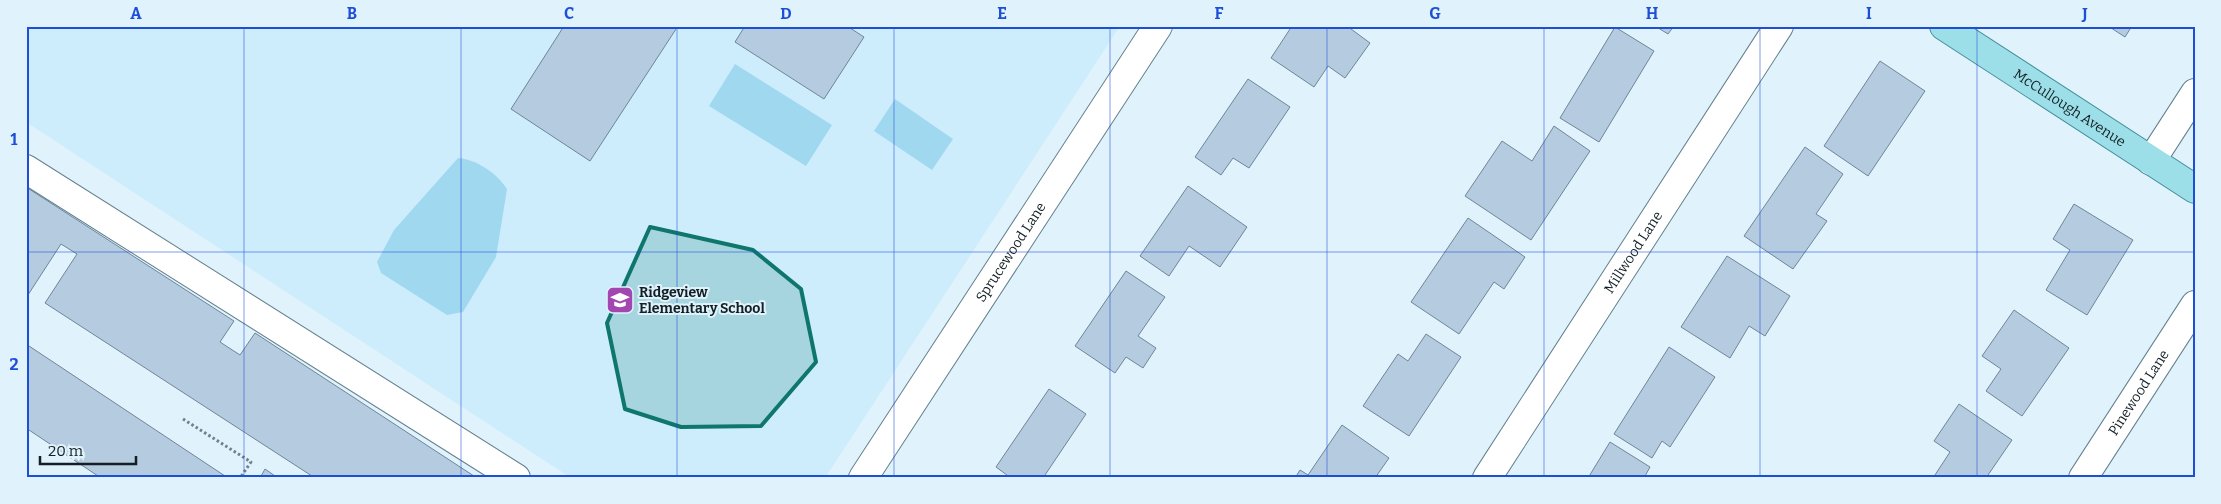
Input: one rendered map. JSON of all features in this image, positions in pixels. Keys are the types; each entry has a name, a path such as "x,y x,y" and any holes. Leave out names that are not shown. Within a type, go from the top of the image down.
{"main road":[{"name":"McCullough Avenue","path":"1944,26 2195,189"}],"street":[{"name":"Sprucewood Lane","path":"863,478 1158,26"},
{"name":"Millwood Lane","path":"1487,478 1779,26"},
{"path":"2151,161 2195,93"},
{"path":"26,169 516,478"},
{"name":"Pinewood Lane","path":"2083,478 2195,305"}],"path":[{"path":"183,419 251,462 240,478"}],"highlighted area":[{"path":"650,227 753,250 801,289 816,362 761,426 681,427 625,409 607,323"}],"shaded area":[{"name":"Ridgeview Elementary School","path":"26,26 1120,26 825,478 571,478 26,122"},
{"path":"735,64 832,125 806,166 709,106"},
{"path":"895,99 953,139 932,170 874,131"},
{"path":"458,158 472,161 486,168 507,189 496,257 463,312 447,315 381,273 377,262 394,230"}],"building":[{"path":"564,26 678,26 590,161 511,109"},
{"path":"745,26 847,26 864,37 824,99 735,42"},
{"path":"1292,26 1347,26 1370,43 1345,78 1328,66 1314,87 1271,58"},
{"path":"1655,26 1674,26 1668,34"},
{"path":"2108,26 2132,26 2125,37"},
{"path":"1615,27 1654,51 1599,142 1560,118"},
{"path":"1880,61 1925,91 1868,176 1824,146"},
{"path":"1248,79 1290,107 1249,168 1233,158 1221,175 1195,157"},
{"path":"1554,126 1590,151 1531,240 1465,196 1502,141 1532,161"},
{"path":"1805,147 1843,174 1816,214 1827,221 1793,269 1744,236"},
{"path":"1188,186 1247,227 1220,267 1189,246 1169,276 1140,256"},
{"path":"26,187 234,321 220,342 240,355 255,333 477,478 315,478 45,303 77,254 61,244 26,298"},
{"path":"2074,204 2133,240 2087,315 2046,290 2070,250 2053,239"},
{"path":"1468,218 1525,257 1504,289 1494,282 1459,334 1411,302"},
{"path":"1727,256 1790,296 1765,336 1749,326 1730,358 1681,327"},
{"path":"1126,271 1165,297 1138,336 1156,348 1143,368 1126,357 1115,373 1075,346"},
{"path":"2014,310 2069,348 2022,416 1986,391 2001,369 1982,356"},
{"path":"1426,334 1461,357 1409,436 1363,406 1398,354 1408,361"},
{"path":"26,344 228,478 101,478 26,428"},
{"path":"1669,347 1715,377 1670,447 1662,441 1652,458 1614,434"},
{"path":"1049,389 1086,414 1043,478 1011,478 996,467"},
{"path":"1959,404 2012,440 1986,478 1933,478 1950,452 1934,441"},
{"path":"1342,425 1389,458 1375,478 1295,478 1300,470 1308,475"},
{"path":"1610,442 1650,467 1644,478 1588,478"},
{"path":"265,469 278,478 260,478"}],"place":[{"name":"Ridgeview Elementary School","path":"620,300"}]}
